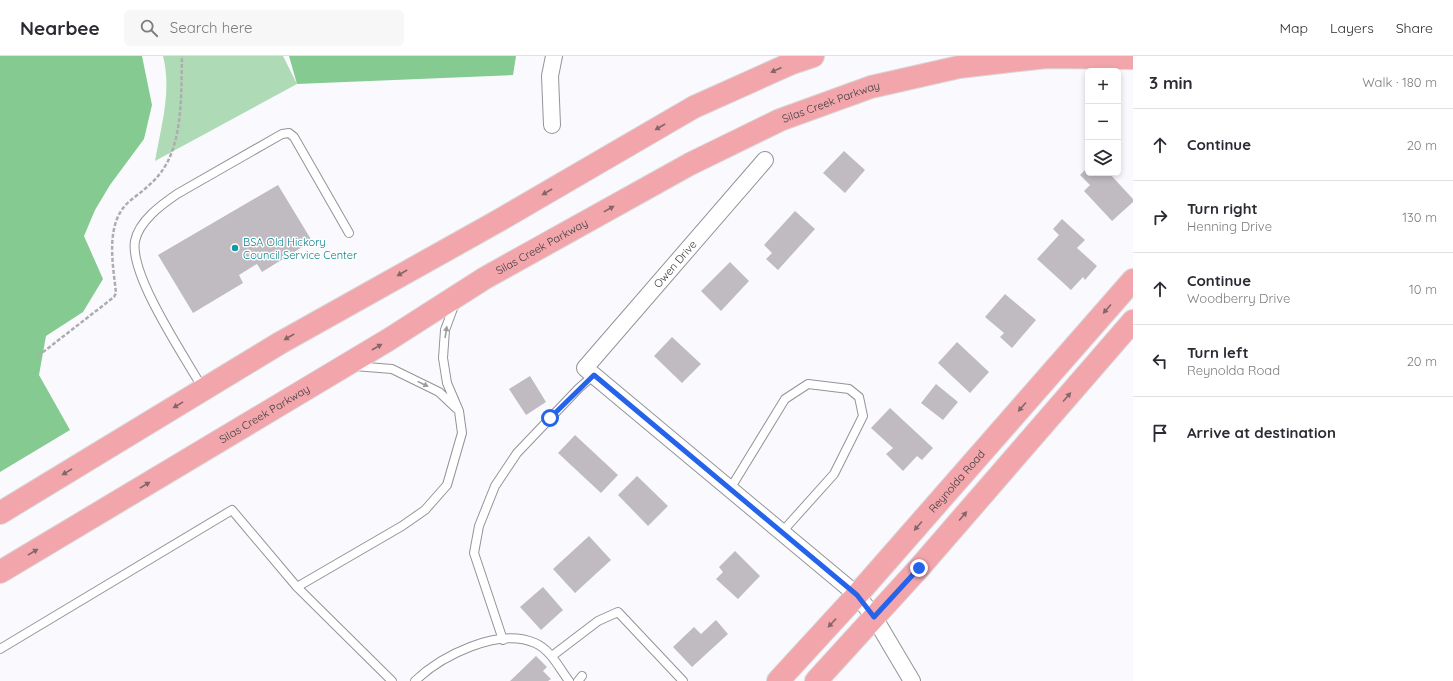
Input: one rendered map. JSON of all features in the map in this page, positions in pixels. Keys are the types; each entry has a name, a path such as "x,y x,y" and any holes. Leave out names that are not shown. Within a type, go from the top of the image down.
{"main road":[{"path":"0,513 280,343 498,221 694,108 792,62 812,56"},
{"name":"Silas Creek Parkway","path":"0,572 388,340 485,278 697,160 780,120 871,87 959,67 1047,57 1133,58"},
{"name":"Reynolda Road","path":"778,681 857,595 1133,280"},
{"path":"816,681 874,617 1133,321"}],"street":[{"path":"552,125 550,76 554,56"},
{"name":"Owen Drive","path":"590,371 765,160"},
{"path":"590,371 857,595 874,617 912,681"}],"lane":[{"path":"204,390 143,284 136,264 135,242 139,229 161,205 177,194 282,134 289,133 294,137 349,234"},
{"path":"297,587 402,526 425,510 447,485 462,433 459,411 447,383 444,358 445,330 458,295"},
{"path":"345,365 392,369 439,392 459,411"},
{"path":"503,640 474,553 479,526 495,486 517,453 579,388 590,371"},
{"path":"730,489 785,398 808,384 849,388 859,397 863,416 834,474 782,532"},
{"path":"0,649 232,510 297,587 392,681"},
{"path":"552,656 598,621 618,612 683,681"},
{"path":"414,681 426,670 454,653 513,638 535,643 549,652 569,681"}],"path":[{"path":"38,356 114,297 116,293 112,244 113,232 122,210 129,201 155,180 168,160 177,131 182,56"}],"green space":[{"path":"0,56 142,56 152,105 144,139 110,185 95,210 84,236 103,279 83,312 46,336 39,375 70,430 0,472"},
{"path":"163,56 283,56 297,84 155,161 163,122 166,95"},
{"path":"289,56 516,56 513,75 297,84"}],"building":[{"path":"844,151 865,170 845,193 823,173"},
{"path":"1085,170 1085,176 1112,176 1133,199 1133,202 1112,221 1084,191 1090,185 1080,175"},
{"name":"BSA Old Hickory Council Service Center","path":"278,185 312,241 262,272 257,264 239,275 243,283 193,313 158,255"},
{"path":"795,211 815,229 778,270 766,259 772,253 764,245"},
{"path":"1062,219 1085,240 1077,248 1097,266 1085,280 1083,277 1071,290 1037,259 1059,235 1053,229"},
{"path":"730,262 749,281 721,311 701,291"},
{"path":"1005,294 1036,320 1012,348 1000,337 1004,333 985,317"},
{"path":"672,337 701,364 682,383 654,356"},
{"path":"957,342 989,372 970,393 938,363"},
{"path":"530,376 546,402 526,415 509,389"},
{"path":"936,384 958,402 943,420 921,403"},
{"path":"890,408 933,448 922,460 917,456 903,471 886,454 893,448 871,428"},
{"path":"575,435 618,475 601,493 558,453"},
{"path":"637,476 668,506 648,526 618,495"},
{"path":"589,536 611,560 575,593 553,569"},
{"path":"735,551 760,576 738,599 716,579 723,572 719,567"},
{"path":"543,587 563,610 541,630 520,607"},
{"path":"716,620 728,634 692,667 673,647 694,627 701,634"},
{"path":"536,656 547,667 543,671 551,679 548,681 510,681"}],"place":[{"name":"BSA Old Hickory Council Service Center","path":"235,248"}],"route":[{"path":"550,418 594,375 857,595 874,617 919,568"}]}
